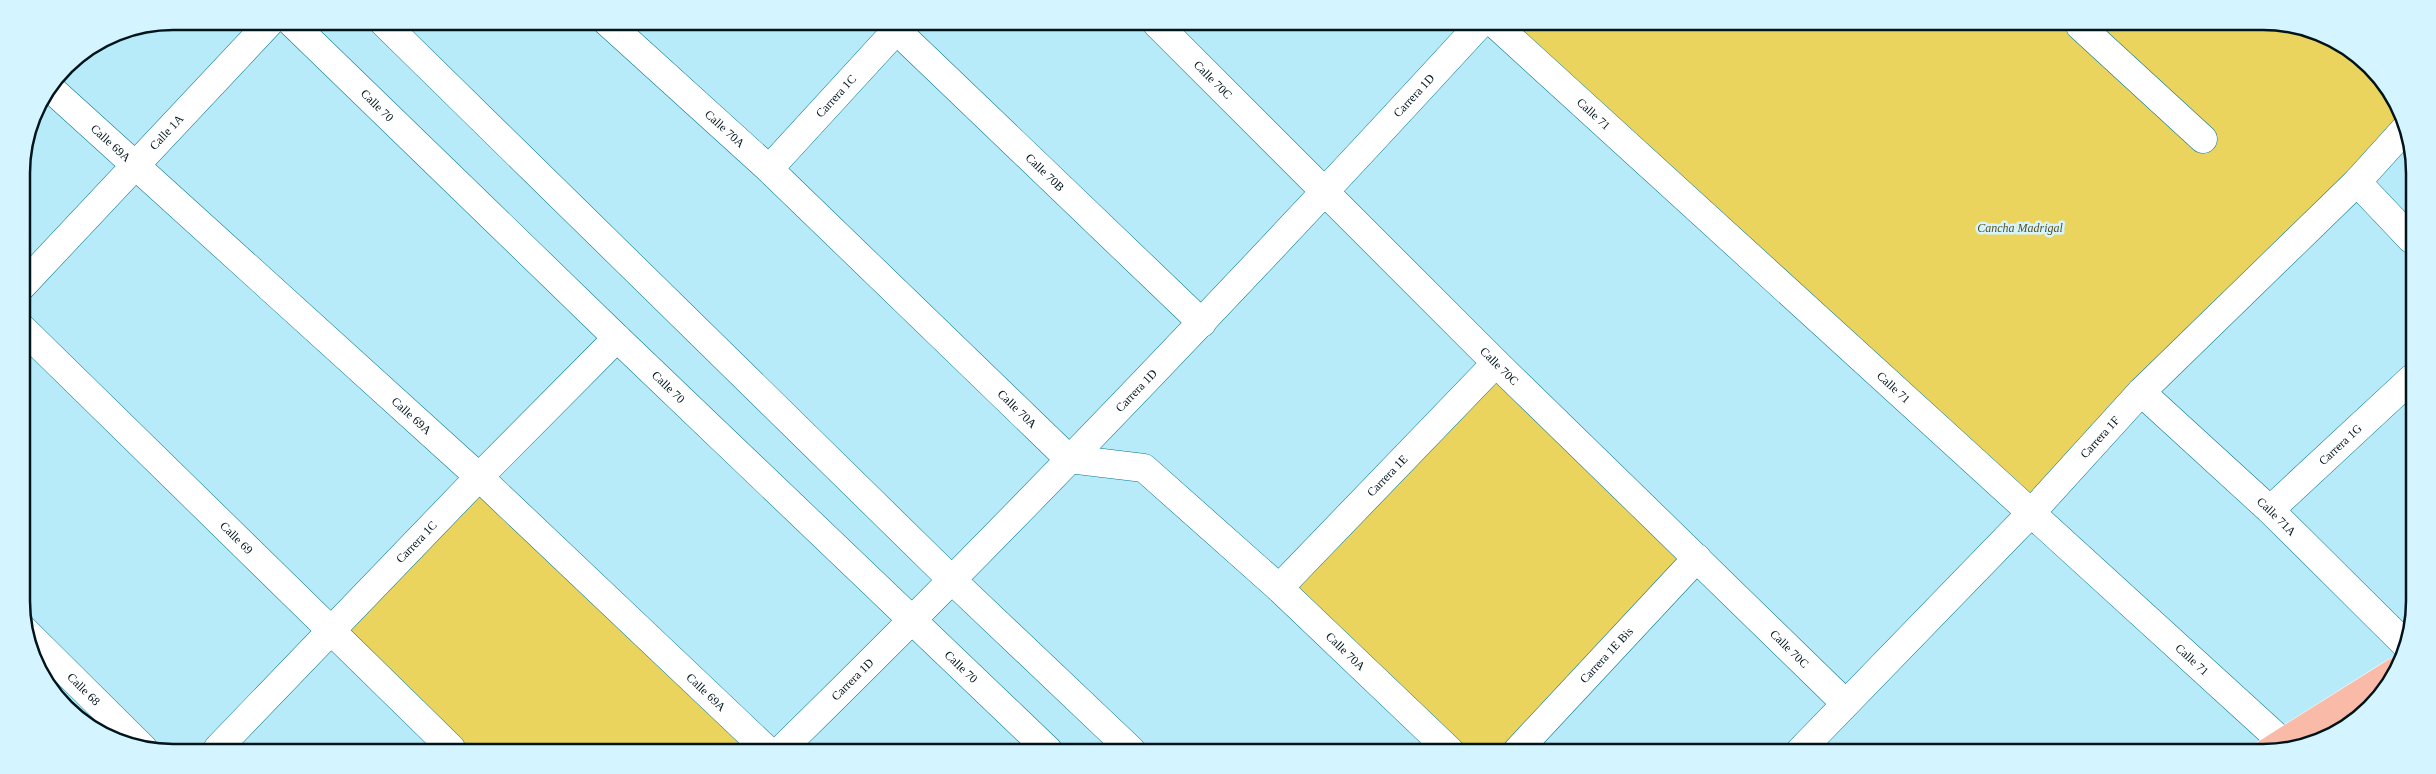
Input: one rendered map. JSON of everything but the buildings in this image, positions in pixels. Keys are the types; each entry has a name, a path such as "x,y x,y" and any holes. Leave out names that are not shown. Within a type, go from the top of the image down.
{"main road":[{"path":"2290,741 2382,680"}],"street":[{"name":"Calle 1A","path":"30,278 263,30"},
{"name":"Calle 70","path":"299,30 617,338 1042,744"},
{"path":"391,30 953,581 1125,744"},
{"name":"Calle 70A","path":"616,30 769,169 1069,459 1144,468 1280,588 1444,744"},
{"name":"Carrera 1C","path":"769,169 892,30"},
{"name":"Calle 70B","path":"901,30 1202,323"},
{"name":"Calle 70C","path":"1163,30 1496,363 1845,703"},
{"name":"Carrera 1D","path":"787,744 953,581 1202,323 1325,193 1474,30"},
{"name":"Calle 71","path":"1503,30 2031,513 2275,744"},
{"path":"2084,30 2203,139"},
{"name":"Calle 69A","path":"55,93 479,477 761,744"},
{"name":"Carrera 1F","path":"1807,744 2031,513 2141,392 2357,182 2400,134"},
{"path":"2357,182 2406,234"},
{"name":"Calle 69","path":"30,336 447,744"},
{"name":"Carrera 1C","path":"222,744 330,630 617,338"},
{"name":"Carrera 1E","path":"1280,588 1496,363"},
{"name":"Carrera 1G","path":"2270,510 2406,384"},
{"name":"Calle 71A","path":"2141,392 2270,510 2400,640"},
{"name":"Carrera 1E Bis","path":"1523,744 1696,558"},
{"name":"Calle 68","path":"37,643 133,738"}],"green space":[{"name":"Cancha Madrigal","path":"1501,30 2263,30 2282,31 2318,41 2335,49 2364,72 2387,101 2400,132 2031,513"},
{"path":"1496,363 1697,558 1524,744 1443,744 1279,588"},
{"path":"479,477 761,744 447,744 330,630"},
{"path":"2370,696 2357,709 2335,725 2318,733 2293,741"}]}
